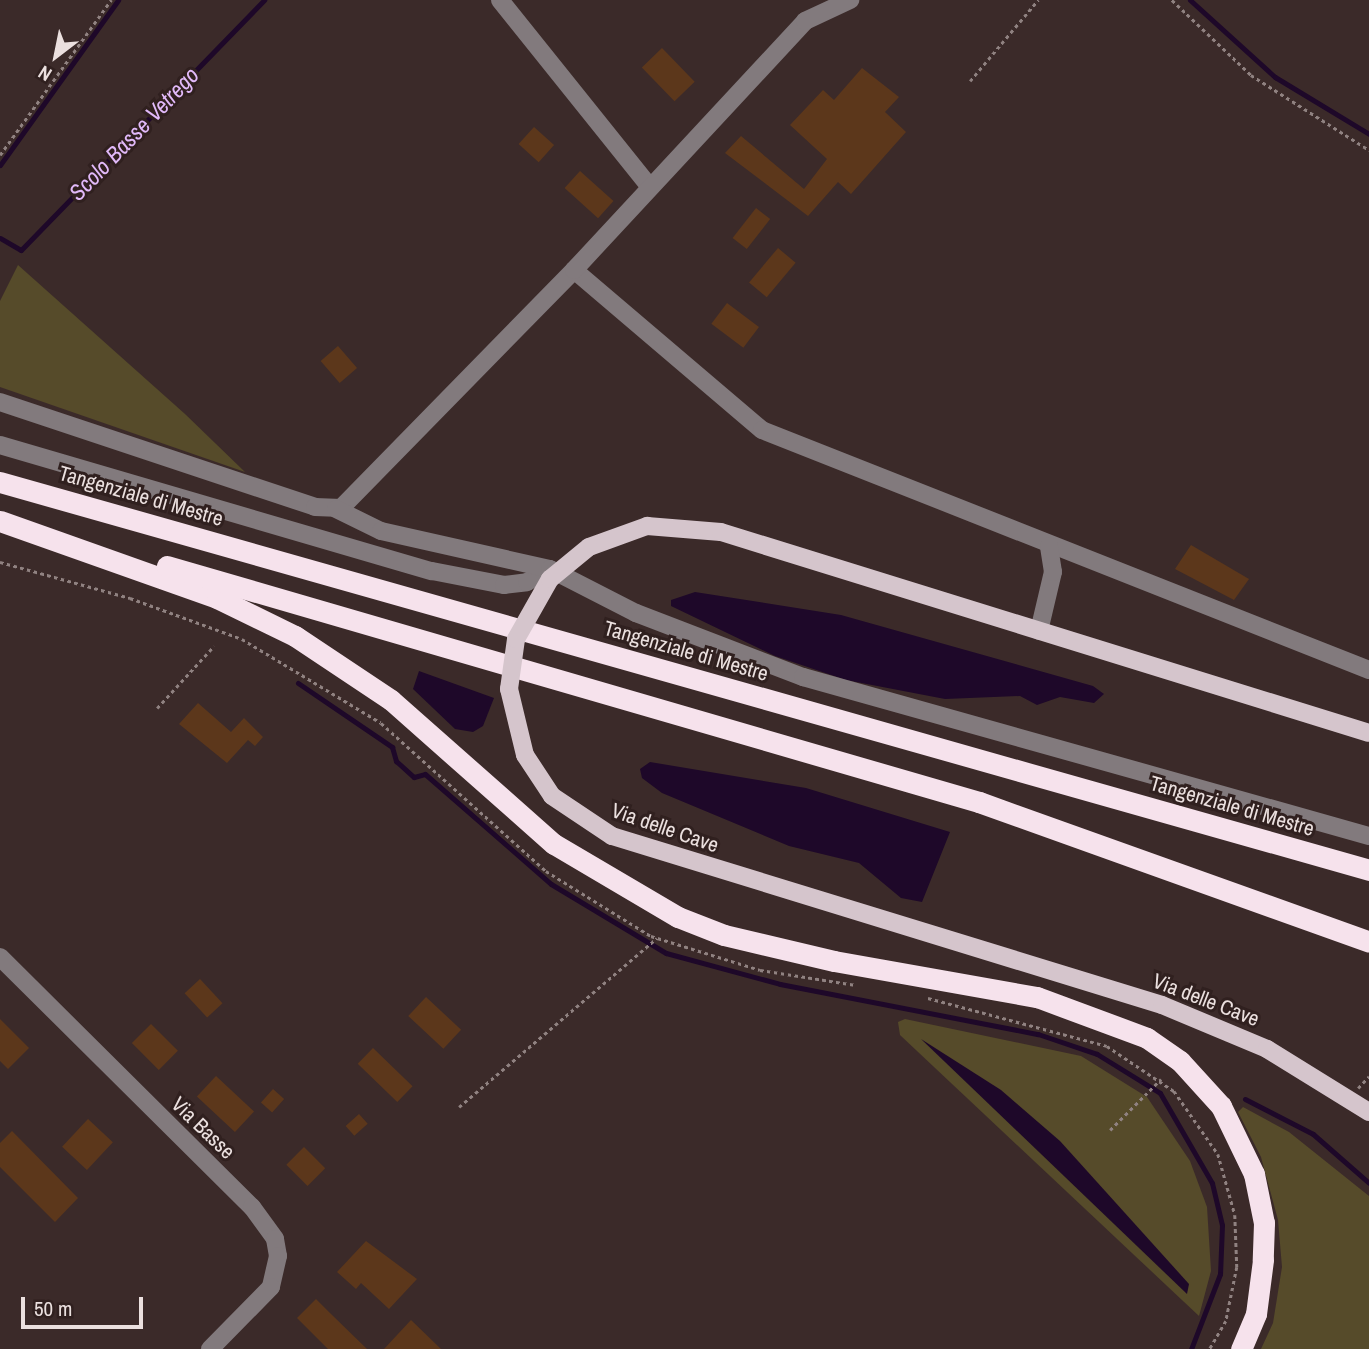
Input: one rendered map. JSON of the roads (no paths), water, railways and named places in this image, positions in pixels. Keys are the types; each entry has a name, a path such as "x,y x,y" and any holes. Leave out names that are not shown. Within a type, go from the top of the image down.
{"highway":[{"name":"Tangenziale di Mestre","path":"0,482 1366,869"},
{"path":"0,521 979,802 1369,942"},
{"path":"0,521 217,598 295,636 391,700 554,844 678,917 822,959 1037,997 1117,1022 1147,1038 1180,1061 1221,1106 1254,1174 1263,1260 1256,1314 1241,1349"}],"main road":[{"name":"Via delle Cave","path":"1369,733 709,530 647,526 589,547 550,579 516,639 509,689 525,755 552,796 612,836 1162,1005 1267,1049 1369,1112"}],"street":[{"path":"499,0 648,185"},
{"path":"336,509 350,502 574,270 648,185 805,21 850,0"},
{"path":"574,270 762,430 1049,546 1369,670"},
{"path":"0,402 315,507 336,509 381,531 550,569 636,613 803,677 1369,836"},
{"path":"0,445 432,571 504,586 527,582 550,569"},
{"path":"1039,631 1053,572 1049,546"},
{"name":"Via Basse","path":"0,957 252,1207 275,1239 278,1256 271,1287 210,1349"}],"waterway":[{"path":"0,165 118,0"},
{"name":"Scolo Basse Vetrego","path":"0,238 21,250 264,0"},
{"path":"1190,0 1275,77 1369,134"},
{"path":"298,683 392,747 396,761 414,777 425,774 551,884 666,953 780,984 1038,1034 1097,1054 1160,1093 1212,1183 1222,1225 1220,1274 1191,1349"},
{"path":"1245,1099 1313,1134 1369,1183"}]}
